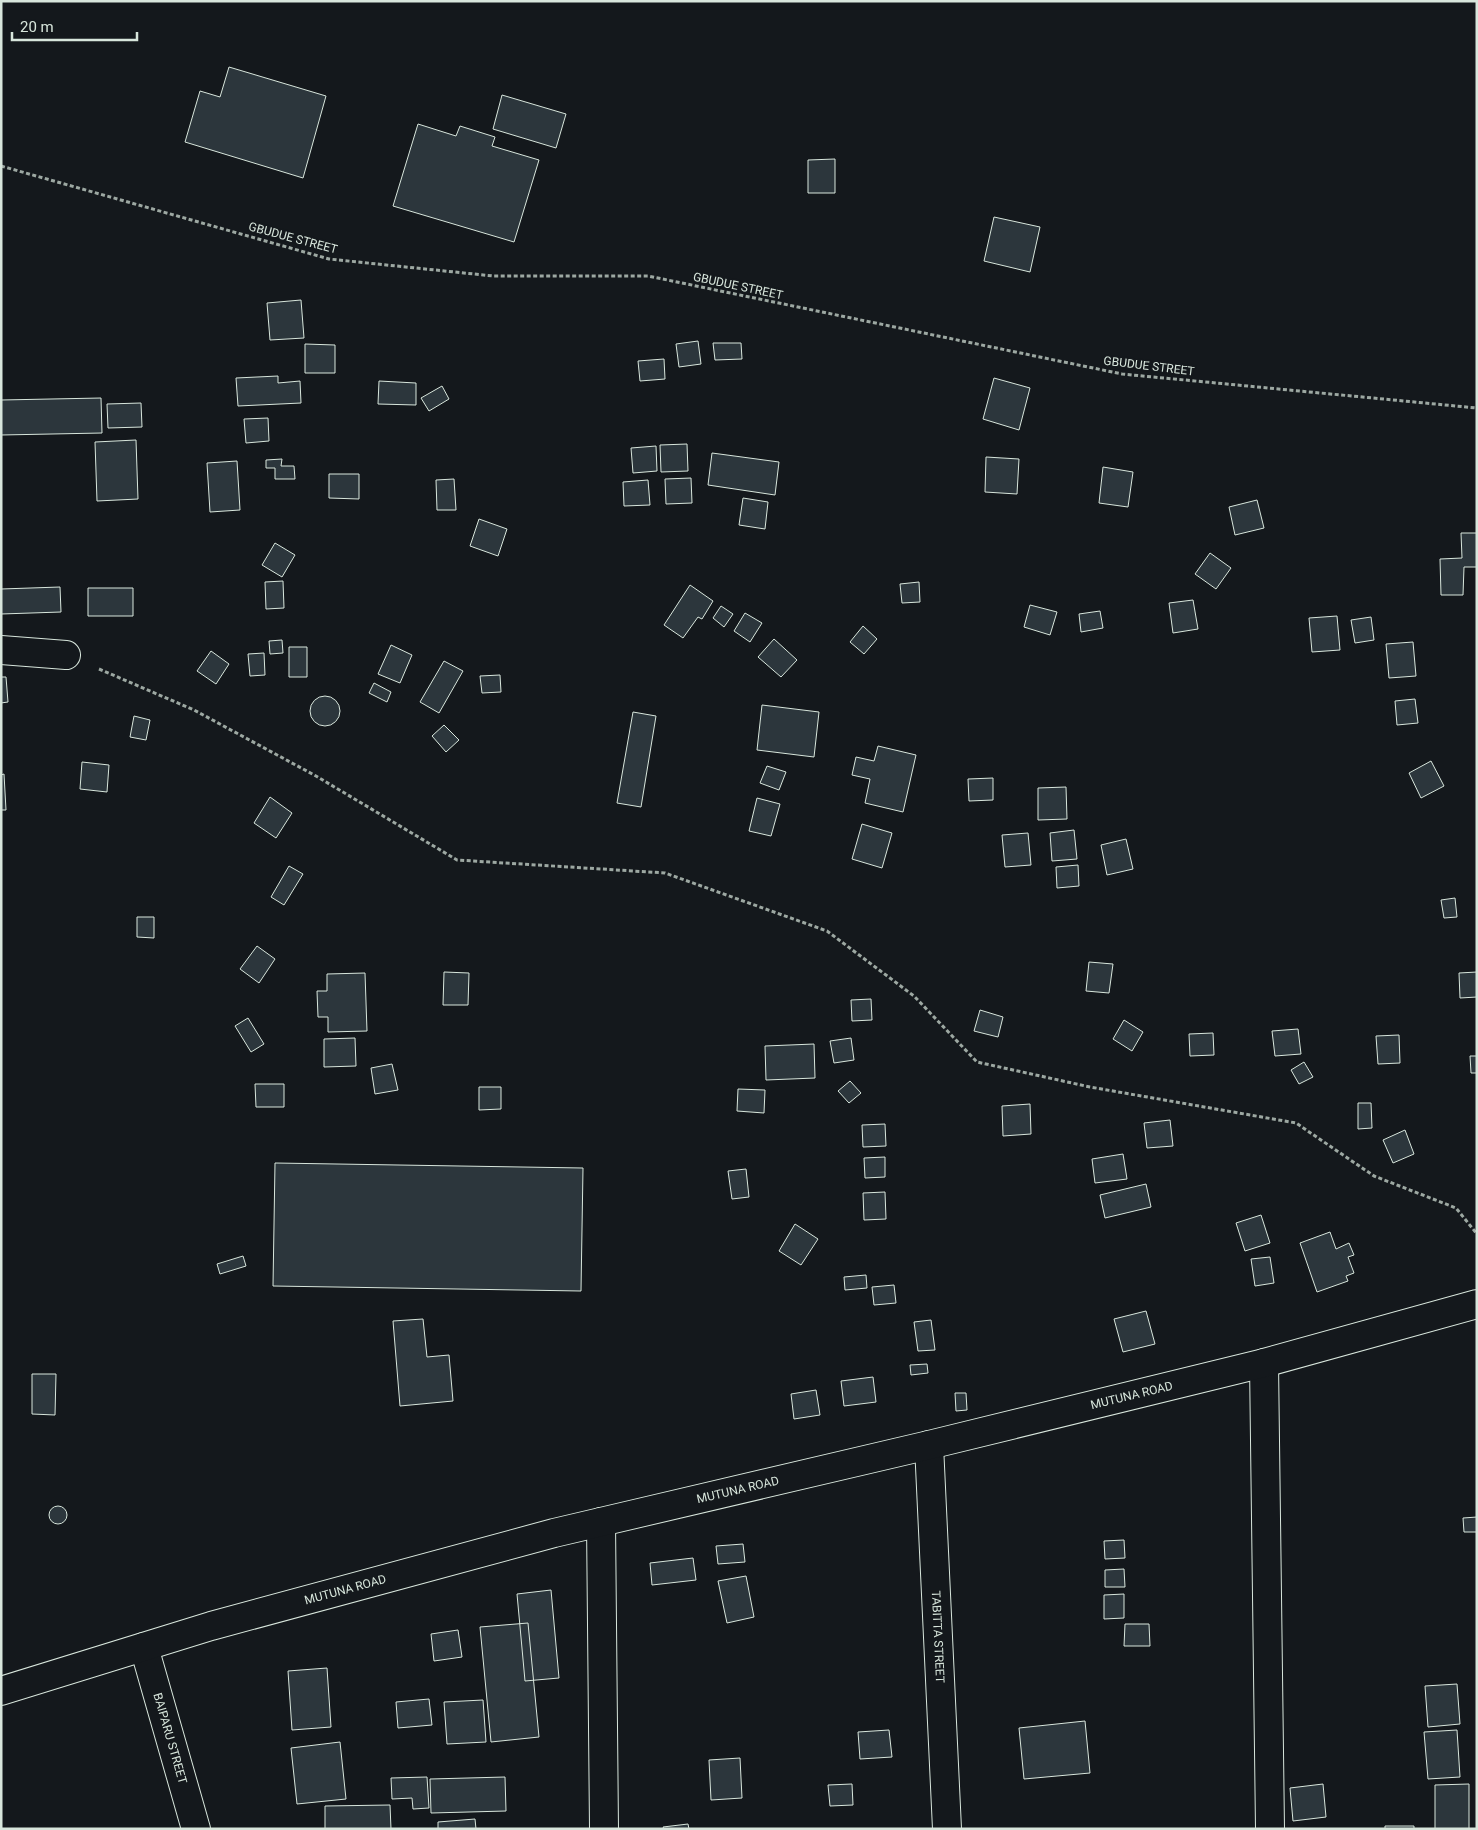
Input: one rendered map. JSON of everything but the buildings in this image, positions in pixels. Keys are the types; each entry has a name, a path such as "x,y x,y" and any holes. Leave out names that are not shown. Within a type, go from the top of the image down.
{"street":[{"path":"1,650 66,655"},
{"name":"MUTUNA ROAD","path":"1,1691 211,1626 545,1536 1264,1363 1477,1304"},
{"path":"1264,1363 1270,1829"},
{"name":"TABITTA STREET","path":"929,1445 948,1829"},
{"path":"600,1522 604,1829"},
{"name":"BAIPARU STREET","path":"144,1647 196,1829"}],"path":[{"name":"GBUDUE STREET","path":"1,166 329,259 493,276 648,276 1122,374 1477,408"},
{"path":"66,655 194,710 316,776 456,860 665,873 827,931 914,996 977,1062 1090,1087 1296,1123 1374,1176 1456,1208 1477,1234"}]}
